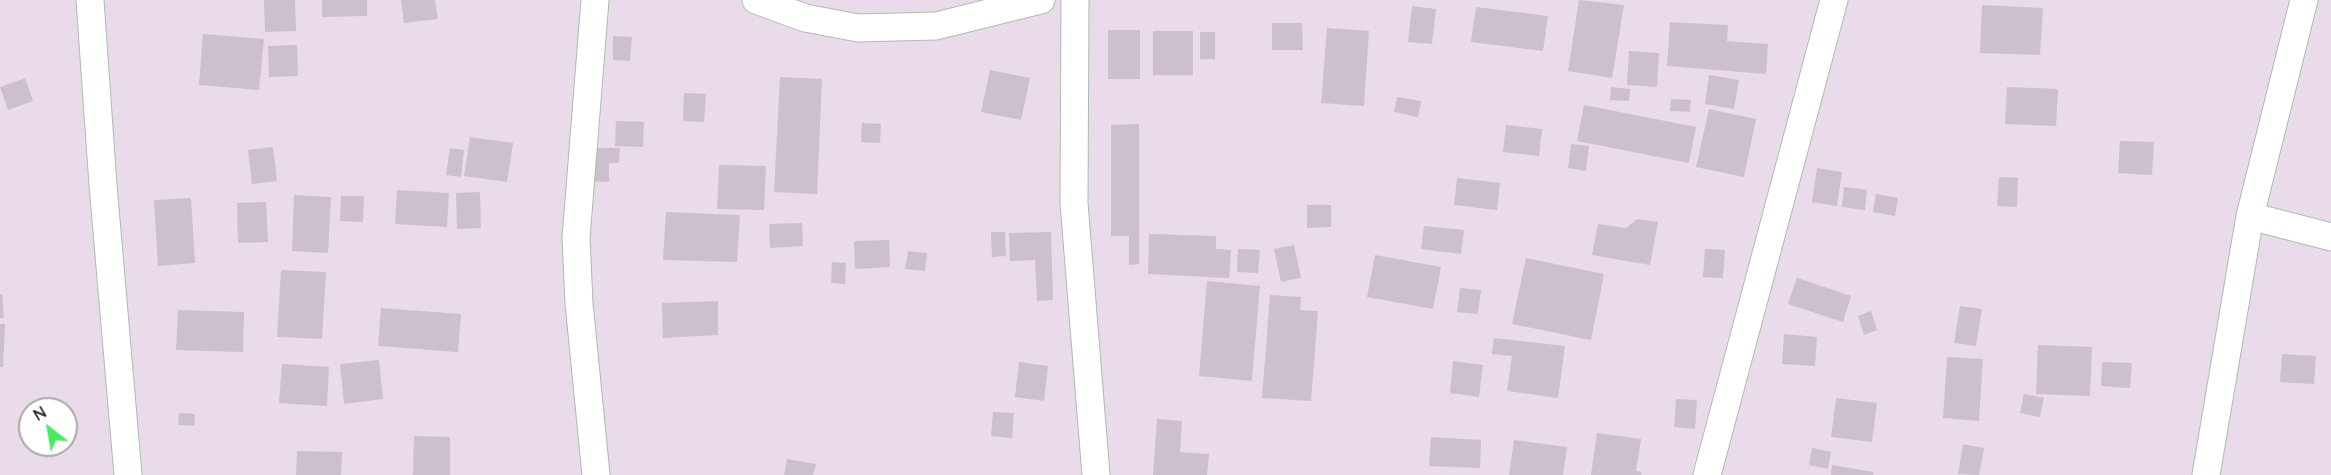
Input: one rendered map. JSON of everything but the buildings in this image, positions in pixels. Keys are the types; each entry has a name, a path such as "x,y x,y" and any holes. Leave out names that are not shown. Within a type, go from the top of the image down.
{"street":[{"path":"90,0 128,475"},
{"path":"595,0 576,238 579,303 596,475"},
{"path":"756,0 805,18 858,28 936,26 1041,0"},
{"path":"1075,0 1074,203 1096,475"},
{"path":"1707,475 1833,0"},
{"path":"2206,475 2250,216 2304,0"},
{"path":"2250,216 2331,237"}]}
